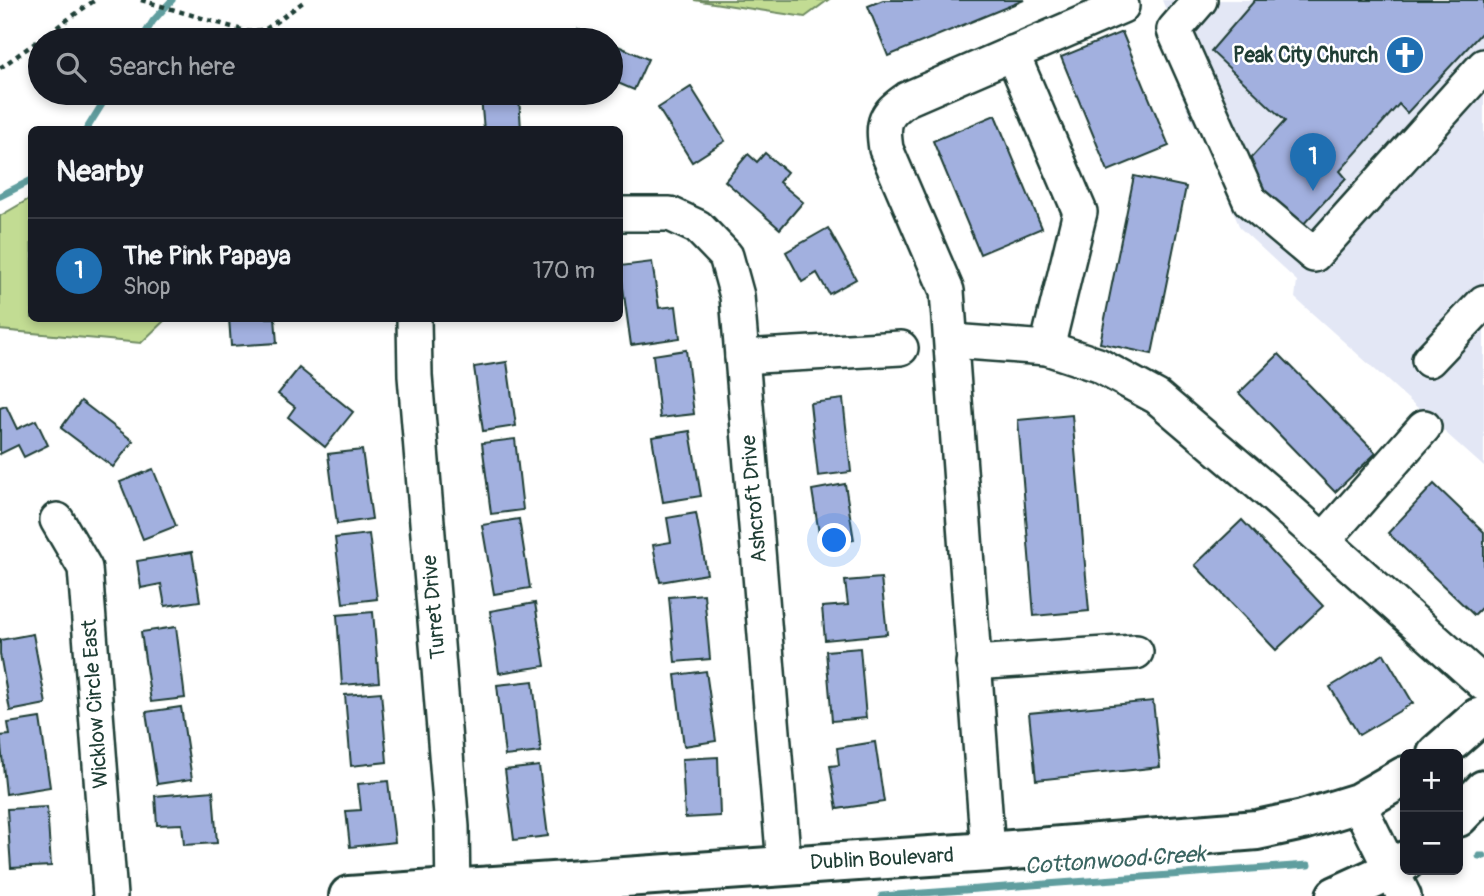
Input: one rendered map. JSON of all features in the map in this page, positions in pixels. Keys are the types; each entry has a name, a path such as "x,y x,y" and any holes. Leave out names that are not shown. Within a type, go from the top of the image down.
{"main road":[{"path":"1443,749 1478,718 1484,717"},
{"name":"Dublin Boulevard","path":"349,896 453,892 1257,830 1303,820 1358,803 1400,779"},
{"path":"1463,812 1484,790"},
{"path":"1336,896 1401,876"}],"street":[{"path":"1200,0 1174,30 1250,201 1314,255 1484,66"},
{"path":"988,852 947,291 886,149 883,127 891,110 907,99 1122,6"},
{"path":"1012,53 1080,212 1047,348"},
{"name":"Ashcroft Drive","path":"623,214 670,214 698,227 726,256 737,296 785,865"},
{"path":"1429,360 1478,320"},
{"name":"Turret Drive","path":"415,322 415,376 452,827 453,892"},
{"path":"952,341 1047,348 1098,365 1157,397 1484,684"},
{"path":"742,357 901,348"},
{"path":"1323,541 1424,427"},
{"name":"Wicklow Circle East","path":"57,520 85,568 110,896"},
{"path":"973,663 1136,652"},
{"path":"1358,803 1401,876"}],"path":[{"path":"56,28 95,0"},
{"path":"141,0 232,28"},
{"path":"267,28 306,0"},
{"path":"0,68 28,48"}],"shaded area":[{"path":"1162,0 1484,0 1484,467 1295,298 1297,281 1240,228 1203,138 1192,121 1156,29 1167,13"}],"green space":[{"path":"694,0 828,0 805,17"},
{"path":"28,200 28,322 163,322 141,343 0,330 0,216"}],"building":[{"path":"883,0 1024,0 888,56 868,6"},
{"path":"1255,0 1484,0 1484,30 1407,113 1399,104 1340,171 1346,178 1300,228 1259,191 1249,160 1285,121 1211,51"},
{"path":"1122,32 1169,146 1108,171 1061,57"},
{"path":"623,48 648,59 634,90 623,85"},
{"path":"691,87 725,141 692,162 658,108"},
{"path":"482,105 520,105 521,126 484,126"},
{"path":"995,115 1042,228 980,254 933,141"},
{"path":"765,153 787,172 779,182 803,202 780,229 725,181 748,154 757,162"},
{"path":"1134,176 1186,187 1152,354 1100,343"},
{"path":"828,228 856,279 829,294 817,273 802,282 786,252"},
{"path":"652,262 659,308 676,306 680,338 631,345 623,288 623,266"},
{"path":"229,322 275,322 277,343 231,346"},
{"path":"686,350 694,414 660,418 653,355"},
{"path":"1279,354 1376,453 1335,492 1239,393"},
{"path":"507,362 516,426 483,431 474,367"},
{"path":"299,368 353,412 325,447 288,417 295,407 278,394"},
{"path":"843,399 851,472 818,476 810,403"},
{"path":"81,401 133,441 113,467 61,428"},
{"path":"6,406 17,429 36,420 48,445 24,457 18,445 0,454 0,408"},
{"path":"1072,415 1089,611 1034,616 1018,420"},
{"path":"690,431 701,496 663,502 652,437"},
{"path":"515,439 523,510 491,514 482,443"},
{"path":"362,450 372,519 337,524 328,454"},
{"path":"153,469 176,526 143,539 120,482"},
{"path":"845,484 854,540 821,546 812,490"},
{"path":"1434,484 1484,532 1484,605 1474,615 1388,533"},
{"path":"696,513 707,574 660,582 653,545 671,542 667,518"},
{"path":"519,519 530,588 494,594 482,525"},
{"path":"1242,520 1323,606 1276,650 1195,565"},
{"path":"369,534 377,599 343,603 335,538"},
{"path":"192,552 200,601 165,606 161,584 141,588 137,561"},
{"path":"881,578 887,634 825,640 822,607 848,605 845,581"},
{"path":"704,594 710,659 675,662 669,597"},
{"path":"535,603 545,666 499,673 490,611"},
{"path":"373,612 379,682 342,685 337,615"},
{"path":"176,627 185,698 151,702 141,632"},
{"path":"33,634 46,704 10,711 0,640"},
{"path":"860,648 866,718 832,721 826,651"},
{"path":"1384,654 1413,703 1359,735 1330,687"},
{"path":"706,671 716,741 684,746 675,675"},
{"path":"533,681 541,752 505,756 497,685"},
{"path":"381,692 387,762 351,766 345,695"},
{"path":"1153,701 1160,767 1036,780 1029,713"},
{"path":"181,707 192,779 157,784 146,712"},
{"path":"40,718 50,787 6,794 0,736 10,735 8,723"},
{"path":"875,742 884,802 837,809 830,766 839,765 837,748"},
{"path":"718,757 720,816 685,818 682,759"},
{"path":"539,766 548,836 514,840 505,770"},
{"path":"388,781 395,842 350,847 346,811 361,810 358,784"},
{"path":"213,791 217,843 184,845 182,824 157,825 155,796"},
{"path":"47,807 51,866 11,868 7,809"}],"waterway":[{"name":"Cottonwood Creek","path":"149,28 172,0"},
{"name":"Cottonwood Creek","path":"88,126 102,105"},
{"name":"Cottonwood Creek","path":"0,196 28,182"},
{"name":"Cottonwood Creek","path":"1479,856 1484,856"},
{"name":"Cottonwood Creek","path":"882,896 1308,865"}],"place":[{"name":"Peak City Church","path":"1405,55"},
{"name":"The Pink Papaya","path":"1313,191"}]}
